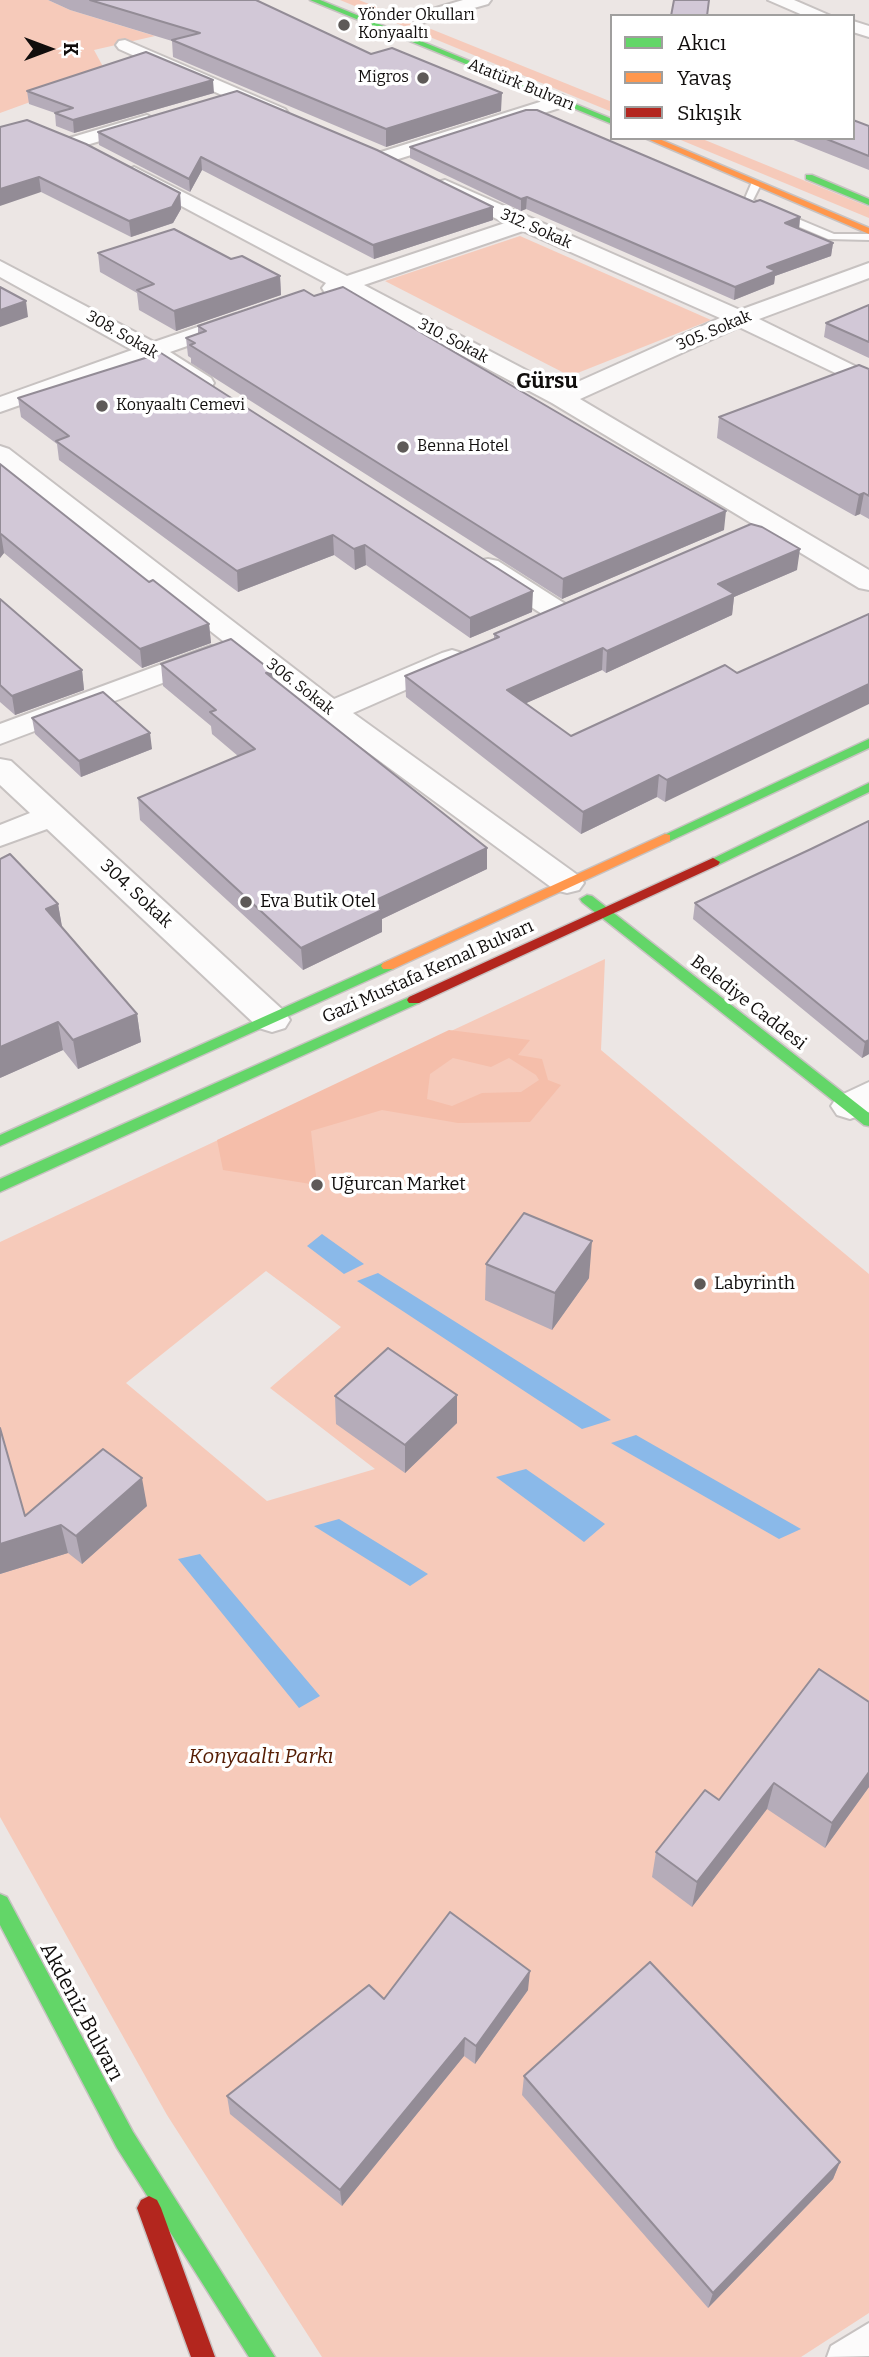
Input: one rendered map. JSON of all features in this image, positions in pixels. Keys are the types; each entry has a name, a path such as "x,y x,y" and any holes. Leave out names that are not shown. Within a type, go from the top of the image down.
{"main road":[{"name":"Atatürk Bulvarı","path":"314,0 610,121"},
{"path":"412,16 444,29"},
{"path":"654,140 869,231"},
{"path":"797,172 869,202"},
{"name":"Gazi Mustafa Kemal Bulvarı","path":"0,1141 272,1020 869,743"},
{"name":"Gazi Mustafa Kemal Bulvarı","path":"0,1186 605,914 869,787"},
{"name":"306. Sokak","path":"567,883 605,914"},
{"name":"Belediye Caddesi","path":"605,914 863,1107"},
{"path":"272,1020 304,1049"},
{"name":"Akdeniz Bulvarı","path":"0,1904 125,2140 263,2357"},
{"name":"Akdeniz Bulvarı","path":"125,2140 203,2357"}],"street":[{"path":"412,16 482,0"},
{"path":"777,0 816,14"},
{"path":"796,7 821,0"},
{"path":"125,45 298,121"},
{"path":"211,103 237,95"},
{"path":"385,157 562,101"},
{"name":"310. Sokak","path":"161,117 65,139 561,398 757,528 869,582"},
{"path":"360,147 408,168"},
{"name":"312. Sokak","path":"431,180 523,224 739,318 869,383"},
{"path":"307,297 523,224"},
{"name":"308. Sokak","path":"0,268 150,350 220,395"},
{"name":"305. Sokak","path":"561,398 739,318 869,270"},
{"path":"0,405 254,315"},
{"name":"306. Sokak","path":"0,454 331,711 567,883"},
{"path":"466,553 560,613"},
{"path":"0,736 244,643"},
{"path":"331,711 471,651"},
{"name":"304. Sokak","path":"0,768 272,1020"},
{"path":"0,836 51,816"}],"lane":[{"path":"757,184 747,201 832,237 869,237"},
{"path":"842,2357 869,2338"}],"green space":[{"path":"0,0 48,0 70,10 155,36 94,50 107,74 0,113"},
{"path":"340,0 359,0 610,101 610,111"},
{"path":"681,140 705,140 869,207 869,218"},
{"path":"520,236 711,320 570,376 385,281"},
{"name":"Konyaaltı Parkı","path":"605,959 601,1050 869,1274 869,2313 801,2357 322,2357 167,2115 0,1817 0,1574 37,1562 0,1432 0,1242","holes":["266,1271 341,1327 270,1388 375,1469 267,1501 126,1383"]}],"shaded area":[{"path":"449,1030 530,1040 518,1055 542,1059 548,1080 561,1085 530,1122 458,1123 382,1110 311,1131 317,1185 223,1170 217,1140","holes":["453,1058 491,1067 509,1058 536,1075 539,1080 521,1092 482,1093 452,1106 427,1099 430,1074"]}],"water":[{"path":"322,1234 364,1264 344,1274 307,1246"},
{"path":"378,1273 611,1420 582,1429 357,1281"},
{"path":"636,1435 801,1529 779,1539 611,1443"},
{"path":"526,1469 605,1524 584,1542 496,1477"},
{"path":"339,1519 428,1574 410,1586 314,1526"},
{"path":"200,1554 320,1696 299,1708 178,1559"}],"building":[{"path":"90,0 256,0 371,54 392,48 502,93 386,129 172,40 200,33"},
{"path":"674,0 709,0 707,14 671,14"},
{"path":"146,52 213,80 73,120 55,113 73,108 27,91"},
{"path":"237,91 377,150 493,207 373,245 201,157 189,179 98,132"},
{"path":"526,110 537,110 754,202 760,200 800,217 785,223 833,243 767,267 776,271 735,287 527,197 521,199 410,147"},
{"path":"27,120 86,144 180,193 172,207 129,221 39,177 0,189 0,127"},
{"path":"855,121 869,126 869,156 829,140 855,140"},
{"path":"174,229 231,259 242,256 280,276 174,311 137,290 154,284 98,253"},
{"path":"0,287 26,301 0,310"},
{"path":"343,287 726,511 563,579 190,345 195,343 186,338 206,331 198,326 304,290 314,296"},
{"path":"869,305 869,342 826,323"},
{"path":"161,353 533,591 470,618 365,545 354,549 333,535 237,571 56,441 69,436 18,398"},
{"path":"859,365 869,369 869,496 864,493 859,495 719,417"},
{"path":"0,464 149,582 153,580 209,624 140,649 0,535"},
{"path":"751,524 762,527 800,549 718,584 734,594 607,651 603,648 507,690 571,736 725,665 737,673 869,614 869,684 667,780 659,775 583,812 405,676 499,637 494,634"},
{"path":"0,599 82,670 12,696 0,685"},
{"path":"231,639 272,671 266,673 487,848 372,902 382,910 301,948 138,798 255,749 210,712 216,710 161,664"},
{"path":"103,692 150,733 79,761 32,718"},
{"path":"869,821 869,1040 865,1042 695,903"},
{"path":"10,854 58,904 46,909 137,1014 73,1040 58,1022 0,1047 0,859"},
{"path":"524,1213 592,1241 555,1293 486,1264"},
{"path":"388,1348 457,1395 405,1445 335,1396"},
{"path":"0,1428 25,1516 103,1449 142,1478 76,1536 61,1525 0,1544"},
{"path":"819,1669 869,1702 869,1772 832,1823 774,1783 697,1882 656,1852 705,1790 719,1800"},
{"path":"450,1912 530,1971 476,2046 465,2038 340,2190 227,2096 369,1985 384,1999"},
{"path":"650,1962 840,2162 713,2293 524,2076"}],"traffic: fast":[{"path":"314,0 610,121"},
{"path":"809,177 869,202"},
{"path":"665,838 869,743"},
{"path":"713,862 869,787"},
{"path":"587,899 869,1121"},
{"path":"0,1141 388,966"},
{"path":"0,1186 414,1000"},
{"path":"0,1904 125,2140 263,2357"}],"traffic: slow":[{"path":"654,140 869,231"},
{"path":"388,966 665,838"}],"traffic: jam":[{"path":"414,1000 713,862"},
{"path":"149,2208 203,2357"}],"place":[{"name":"Yönder Okulları Konyaaltı","path":"344,25"},
{"name":"Migros","path":"423,78"},
{"name":"Konyaaltı Cemevi","path":"102,406"},
{"name":"Benna Hotel","path":"403,447"},
{"name":"Eva Butik Otel","path":"246,902"},
{"name":"Uğurcan Market","path":"317,1185"},
{"name":"Labyrinth","path":"700,1284"}],"district":[{"name":"Gürsu","path":"547,382"}]}
